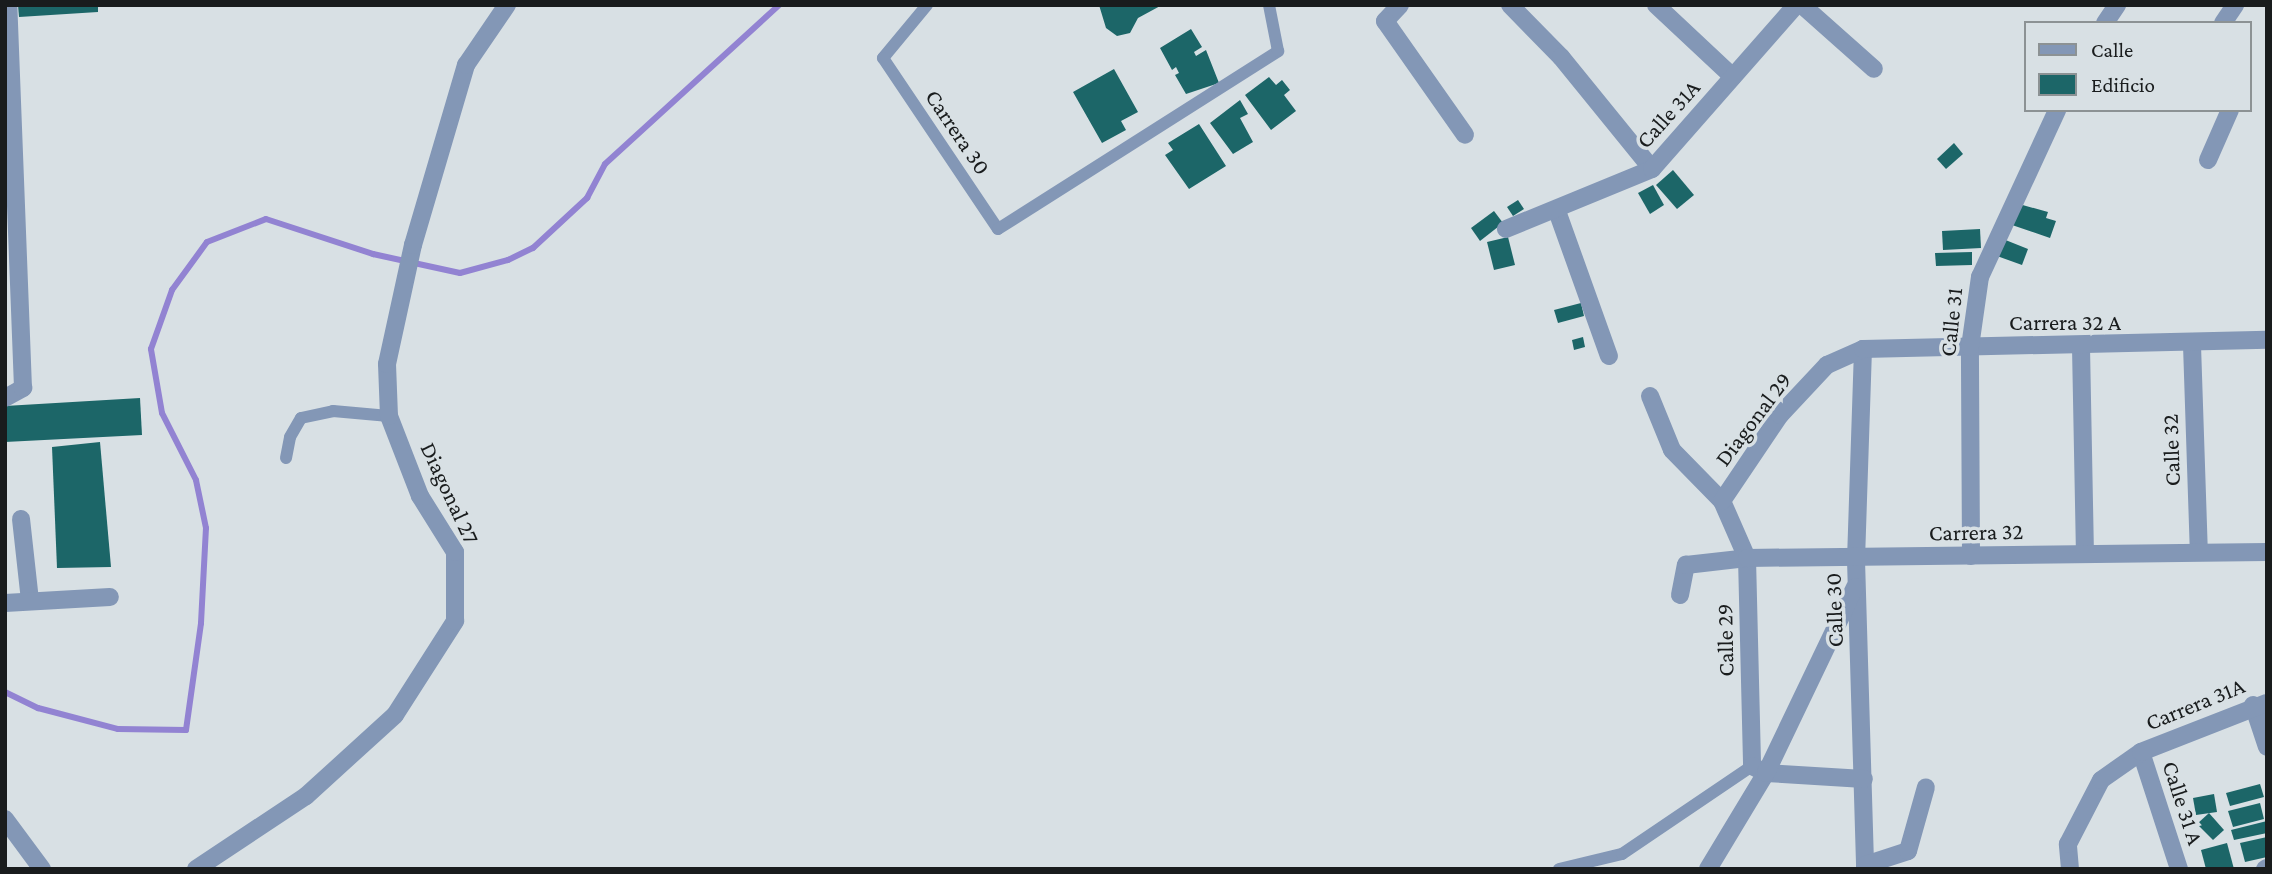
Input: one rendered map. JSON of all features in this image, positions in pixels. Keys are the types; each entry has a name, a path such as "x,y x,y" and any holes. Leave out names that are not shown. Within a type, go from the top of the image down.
{"street":[{"path":"5,398 23,388 8,5"},
{"name":"Diagonal 27","path":"197,869 306,796 395,715 455,621 455,552 420,496 389,416 387,364 414,246 466,65 507,5"},
{"path":"1400,5 1385,21 1465,135"},
{"path":"1510,5 1561,57 1652,169"},
{"path":"1656,5 1733,77"},
{"name":"Calle 31A","path":"1506,229 1557,211 1652,169 1796,5"},
{"path":"1802,5 1874,69"},
{"path":"2224,21 2235,5"},
{"name":"Calle 31","path":"1971,556 1970,346 1980,277 2056,112"},
{"path":"2208,160 2229,112"},
{"path":"1557,211 1609,356"},
{"name":"Carrera 32 A","path":"1863,349 2192,345 2267,340"},
{"name":"Calle 32","path":"2192,345 2199,552"},
{"path":"2081,347 2085,554"},
{"name":"Diagonal 29","path":"1722,501 1780,415 1827,365 1863,349"},
{"name":"Calle 30","path":"1863,349 1856,560 1865,867"},
{"path":"1650,396 1672,450 1722,501"},
{"name":"Calle 29","path":"1722,501 1747,558 1759,770"},
{"path":"21,519 30,601"},
{"name":"Carrera 32","path":"1680,595 1686,565 1747,558 1856,560 2267,552"},
{"path":"1709,869 1857,582"},
{"path":"5,603 110,597"},
{"path":"2260,704 2267,747"},
{"name":"Carrera 31A","path":"2141,752 2260,704"},
{"path":"2070,869 2068,844 2101,780 2141,752"},
{"name":"Calle 31 A","path":"2141,752 2179,869"},
{"path":"1759,770 1864,779"},
{"path":"1865,867 1908,851 1926,787"},
{"path":"5,819 42,869"}],"lane":[{"name":"Carrera 30","path":"927,5 883,58 998,229 1278,51 1269,5"},
{"path":"286,458 290,437 301,418 333,411 389,416"},
{"path":"1559,869 1622,853 1759,770"}],"building":[{"path":"18,5 98,5 98,12 19,17"},
{"path":"1099,5 1162,5 1138,18 1130,33 1117,36 1106,28"},
{"path":"1191,29 1202,47 1194,52 1196,56 1206,50 1219,83 1186,94 1175,75 1179,73 1176,67 1172,70 1160,48"},
{"path":"1114,69 1138,112 1121,121 1126,130 1102,143 1073,92"},
{"path":"1269,77 1276,85 1282,80 1290,90 1284,95 1296,111 1271,130 1245,95"},
{"path":"1240,100 1248,114 1240,118 1253,142 1233,154 1210,123"},
{"path":"1199,124 1226,166 1189,189 1165,155 1173,150 1168,143"},
{"path":"1954,143 1963,154 1946,169 1937,159"},
{"path":"1673,170 1694,195 1677,209 1656,185"},
{"path":"1653,185 1664,205 1650,214 1638,193"},
{"path":"1518,200 1524,209 1513,216 1507,207"},
{"path":"2019,204 2048,212 2046,218 2056,221 2050,238 2012,225"},
{"path":"1494,211 1503,223 1480,241 1471,228"},
{"path":"1980,229 1981,248 1943,250 1942,231"},
{"path":"1508,237 1515,265 1494,270 1487,242"},
{"path":"2003,239 2028,249 2022,265 1997,256"},
{"path":"1972,252 1972,265 1936,266 1935,253"},
{"path":"1581,303 1584,316 1558,323 1554,310"},
{"path":"1583,337 1585,347 1574,350 1572,340"},
{"path":"140,398 142,435 5,442 5,406"},
{"path":"100,442 111,567 57,568 52,447"},
{"path":"2260,784 2264,797 2230,806 2226,793"},
{"path":"2214,794 2217,812 2196,815 2193,798"},
{"path":"2260,803 2264,819 2233,827 2228,811"},
{"path":"2209,813 2224,830 2213,840 2197,824"},
{"path":"2267,821 2267,833 2234,840 2231,830"},
{"path":"2267,837 2267,857 2245,862 2240,843"},
{"path":"2227,843 2234,869 2206,869 2201,850"}],"waterway":[{"path":"5,692 38,708 118,729 186,730 201,623 206,528 196,480 162,413 151,349 172,290 207,242 266,219 373,254 460,273 508,260 533,248 587,198 605,164 779,5"}]}
